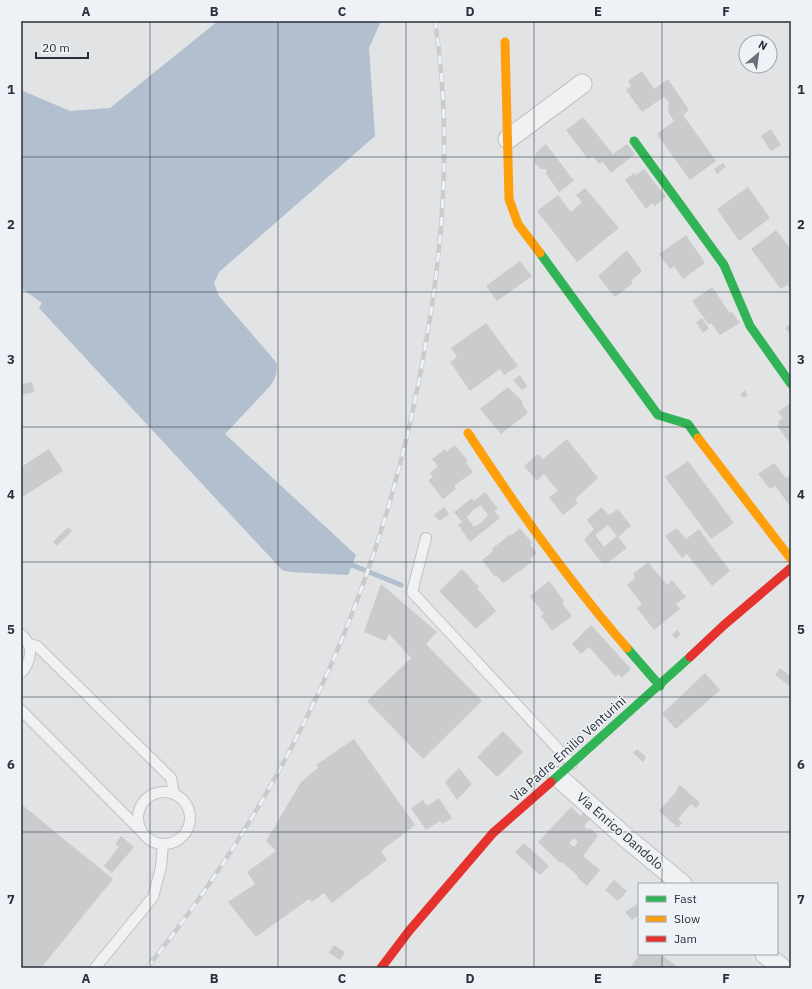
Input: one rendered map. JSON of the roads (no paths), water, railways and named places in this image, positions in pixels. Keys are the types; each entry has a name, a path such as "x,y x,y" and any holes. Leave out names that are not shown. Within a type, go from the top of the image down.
{"street":[{"path":"505,42 509,199 518,224 658,415 688,424 791,559"},
{"path":"508,139 582,84"},
{"path":"634,141 724,265 750,326 791,384"},
{"path":"468,433 496,476 594,610 660,686"},
{"name":"Via Padre Emilio Venturini","path":"381,968 409,931 493,833 660,686 724,625 791,568"},
{"name":"Via Enrico Dandolo","path":"558,777 624,836 681,883"},
{"path":"766,955 782,968"}],"lane":[{"path":"426,538 412,592 572,764"},
{"path":"21,634 28,644 30,660 21,673"},
{"path":"28,644 37,646 171,778 174,794"},
{"path":"21,710 142,832 151,841 163,844 177,841 187,830 190,816 185,803 174,794 160,792 147,799 142,804 138,818 142,832"},
{"path":"95,968 153,897 161,867 163,844"}],"water":[{"path":"218,21 381,21 369,48 375,136 219,272 214,283 219,296 277,365 276,374 271,385 225,434 356,555 348,575 291,572 282,570 39,308 42,303 21,288 21,90 70,111 110,108"}],"waterway":[{"path":"352,565 401,585"}],"railway":[{"path":"147,968 200,897 249,823 291,748 329,670 361,591 388,508 410,423 427,336 442,218 444,179 443,100 435,21"}]}
